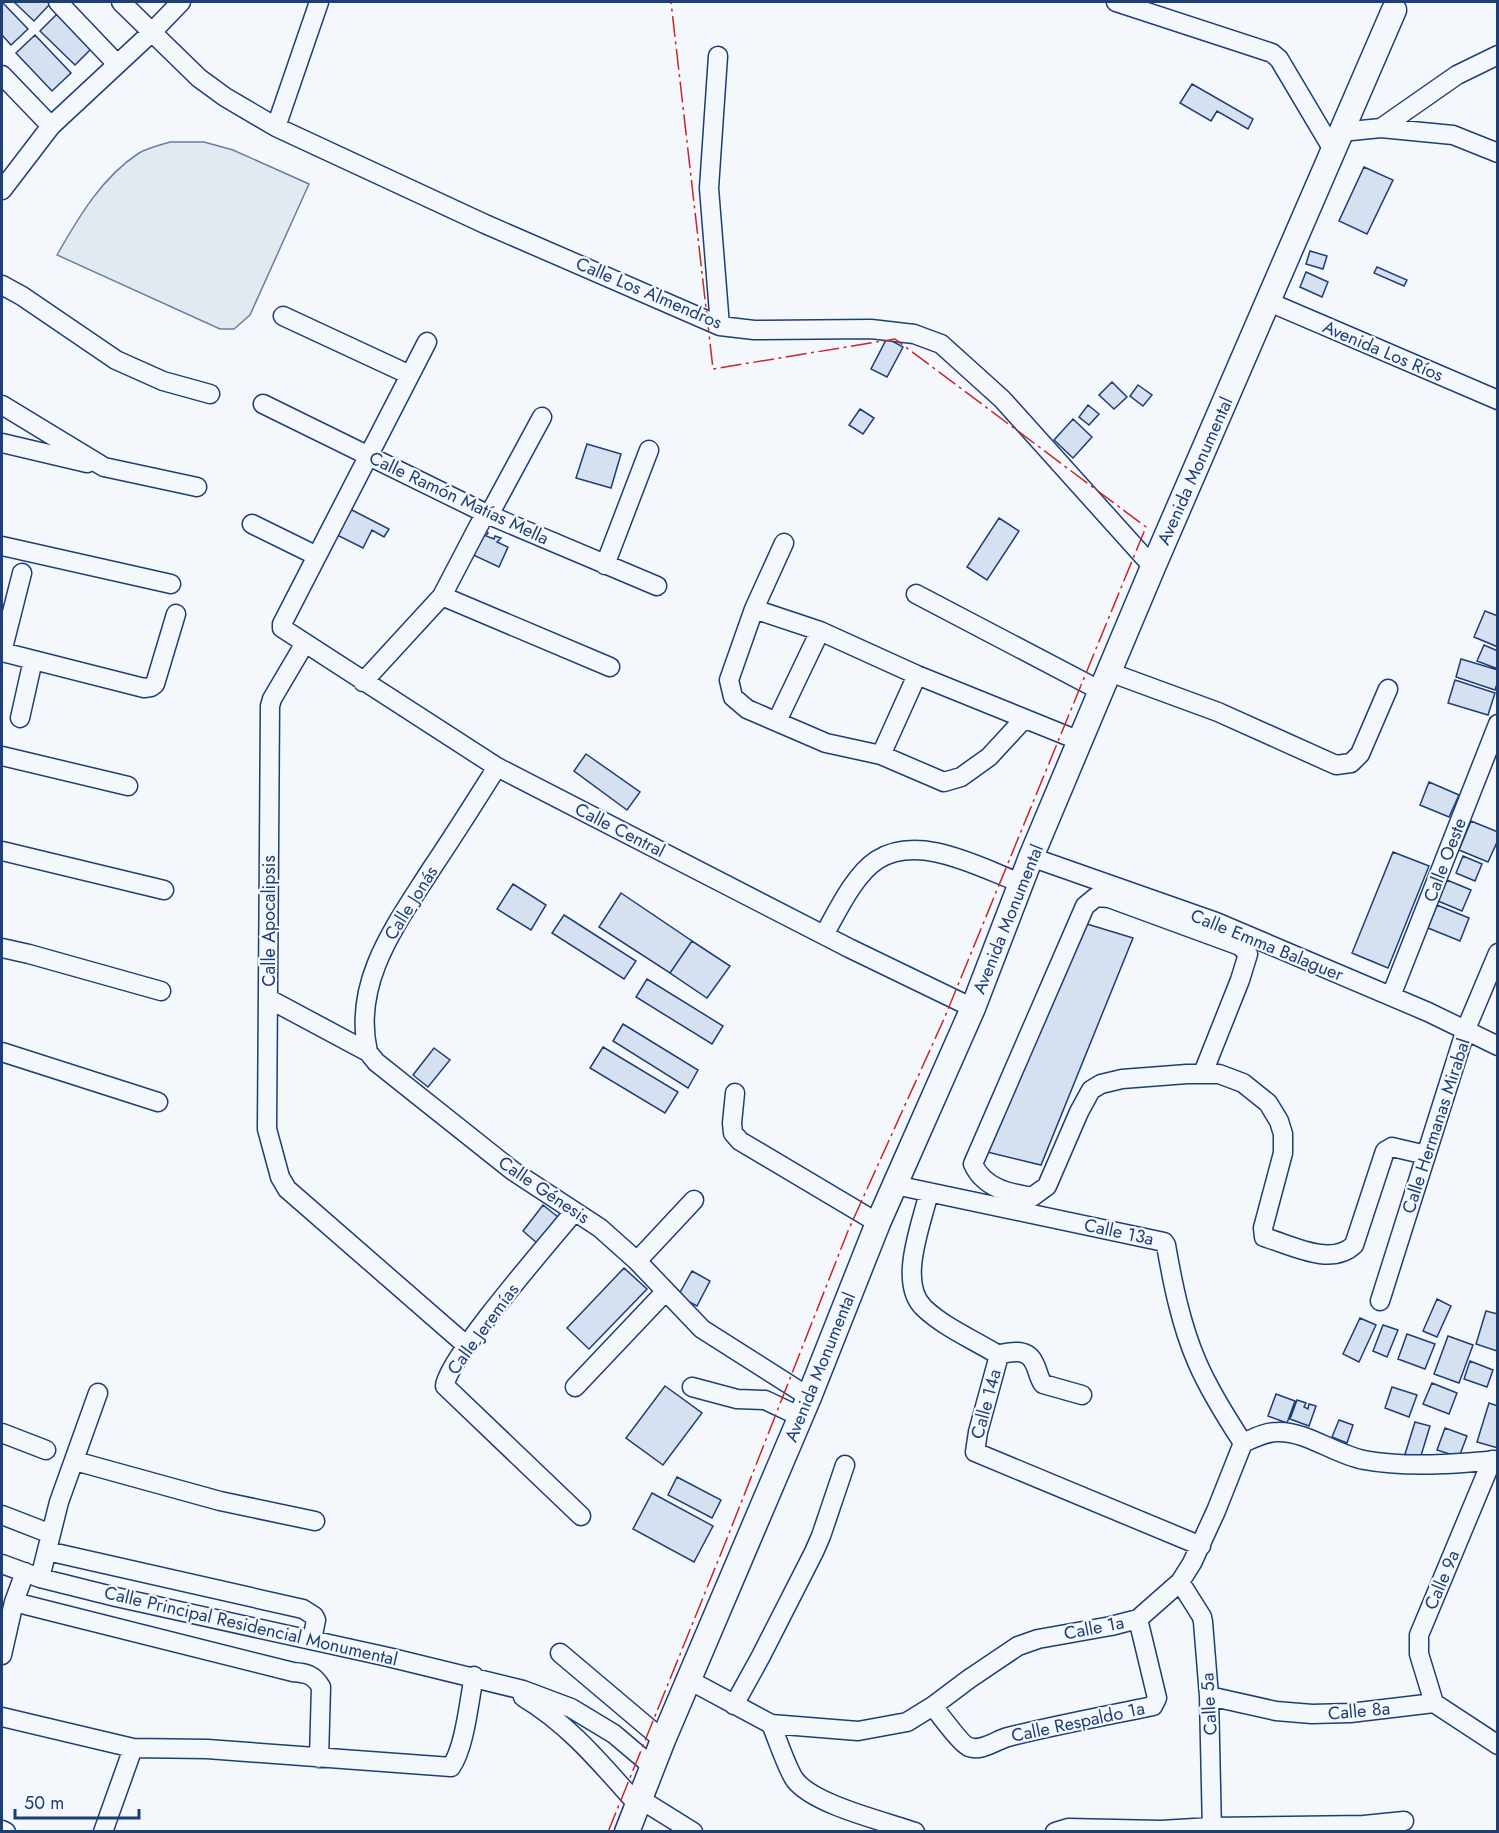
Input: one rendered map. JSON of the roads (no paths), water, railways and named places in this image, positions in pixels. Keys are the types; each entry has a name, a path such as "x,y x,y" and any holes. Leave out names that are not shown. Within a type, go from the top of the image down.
{"main road":[{"name":"Avenida Monumental","path":"627,1832 663,1740 805,1407 878,1223 973,1008 1021,883 1105,681 1269,302 1393,7"}],"street":[{"path":"58,2 117,64"},
{"name":"Calle Los Almendros","path":"121,2 200,78 225,97 276,127 485,224 720,326 754,330 870,329 914,334 940,344 1002,399 1153,567"},
{"path":"2,190 51,126 181,2"},
{"path":"276,127 319,2"},
{"path":"1116,2 1272,53 1280,59 1337,141 1381,128 1457,75 1497,55"},
{"path":"718,56 709,188 720,326"},
{"path":"2,75 51,126"},
{"path":"1381,128 1453,135 1497,153"},
{"path":"2,285 22,296 116,360 163,381 210,394"},
{"name":"Avenida Los Ríos","path":"1269,302 1497,400"},
{"path":"283,316 410,375"},
{"path":"252,524 317,556 427,342"},
{"name":"Calle Ramón Matías Mella","path":"263,404 489,515 657,586"},
{"path":"2,405 104,466"},
{"path":"363,682 442,596 478,527 489,515 542,417"},
{"path":"2,443 196,488"},
{"path":"605,564 649,450"},
{"path":"784,543 754,609 729,680 733,697 747,709 826,743 881,755 944,782 961,777 989,757 1024,718"},
{"path":"2,546 171,584"},
{"name":"Calle Central","path":"317,556 282,628 497,767 824,935 973,1008"},
{"path":"22,573 2,652 144,688 151,687 155,684 176,614"},
{"path":"916,594 1105,681 1218,712 1336,765 1351,763 1360,754 1388,689"},
{"path":"442,596 610,667"},
{"path":"754,609 820,631 917,675 1080,741"},
{"path":"777,722 820,631"},
{"name":"Calle Apocalipsis","path":"305,643 270,706 267,1129 280,1178 287,1189 466,1345"},
{"path":"20,718 33,660"},
{"path":"881,755 917,675"},
{"name":"Calle Oeste","path":"1391,996 1497,724"},
{"path":"2,756 128,786"},
{"name":"Calle Jonás","path":"368,1052 364,1034 365,1007 379,957 408,906 497,767"},
{"path":"824,935 860,876 877,860 903,851 919,849 937,852 1021,883"},
{"path":"2,851 164,890"},
{"name":"Calle Emma Balaguer","path":"1032,857 1216,922 1466,1029 1497,1046"},
{"path":"1203,1073 1248,954 1240,946 1109,898 1096,897 1085,906 973,1164 978,1175 1002,1191 1032,1197 1047,1186 1091,1090 1101,1084 1122,1079 1203,1073 1219,1074 1244,1083 1268,1103 1283,1134 1283,1153 1263,1228 1264,1237 1306,1251 1333,1255 1346,1252 1354,1245 1385,1151 1392,1147 1426,1155"},
{"path":"2,948 161,991"},
{"name":"Calle Hermanas Mirabal","path":"1380,1301 1466,1029 1497,953"},
{"name":"Calle Génesis","path":"269,999 368,1052 376,1062 513,1171 600,1228 637,1261 664,1292 702,1329 805,1407"},
{"path":"2,1052 158,1102"},
{"path":"735,1093 733,1133 740,1141 878,1223"},
{"name":"Calle 13a","path":"896,1185 1164,1242 1167,1245 1179,1310 1197,1361 1220,1407 1243,1443"},
{"name":"Calle 14a","path":"929,1192 912,1265 914,1294 922,1307 997,1356 998,1359 978,1432 975,1452 1201,1546"},
{"path":"637,1261 694,1200"},
{"name":"Calle Jeremías","path":"574,1212 466,1345 446,1379 445,1386 581,1516"},
{"path":"575,1387 664,1292"},
{"path":"997,1356 1009,1352 1022,1353 1034,1362 1043,1384 1082,1395"},
{"path":"692,1387 737,1399 765,1400 805,1407"},
{"path":"2,1655 14,1602 32,1575 49,1542 59,1502 98,1393"},
{"path":"1243,1443 1269,1433 1285,1432 1364,1460 1414,1464 1495,1460"},
{"path":"2,1433 46,1450"},
{"name":"Calle 1a","path":"689,1680 771,1724 809,1725 858,1731 900,1725 933,1706 1018,1646 1038,1639 1138,1619 1180,1582 1201,1546 1243,1443"},
{"name":"Calle 9a","path":"1434,1703 1419,1654 1419,1635 1495,1460"},
{"path":"75,1461 220,1501 315,1521"},
{"path":"734,1704 761,1656 821,1536 844,1465"},
{"path":"2,1515 49,1542 303,1609 316,1620 312,1640"},
{"name":"Calle Principal Residencial Monumental","path":"2,1564 32,1575 474,1676 543,1696 571,1708 606,1730 653,1767"},
{"name":"Calle 5a","path":"1180,1582 1202,1617 1209,1696 1212,1829"},
{"path":"14,1602 282,1669 308,1673 321,1687 319,1758"},
{"name":"Calle Respaldo 1a","path":"933,1706 963,1745 972,1749 981,1748 1007,1737 1153,1706 1157,1698 1138,1619"},
{"path":"560,1653 663,1740"},
{"path":"2,1717 133,1748 207,1749 451,1767 460,1748 474,1676"},
{"name":"Calle Principal Residencial Monumental","path":"501,1684 561,1723 639,1802 693,1832"},
{"name":"Calle 8a","path":"1209,1696 1275,1711 1312,1714 1350,1713 1434,1703"},
{"path":"1434,1703 1497,1745"},
{"path":"771,1724 796,1780 814,1795 852,1812 915,1832"},
{"path":"588,1748 606,1730"},
{"path":"102,1832 133,1748"},
{"path":"1055,1832 1068,1828 1161,1831 1364,1828 1404,1821"},
{"path":"2,1830 6,1832"}]}
